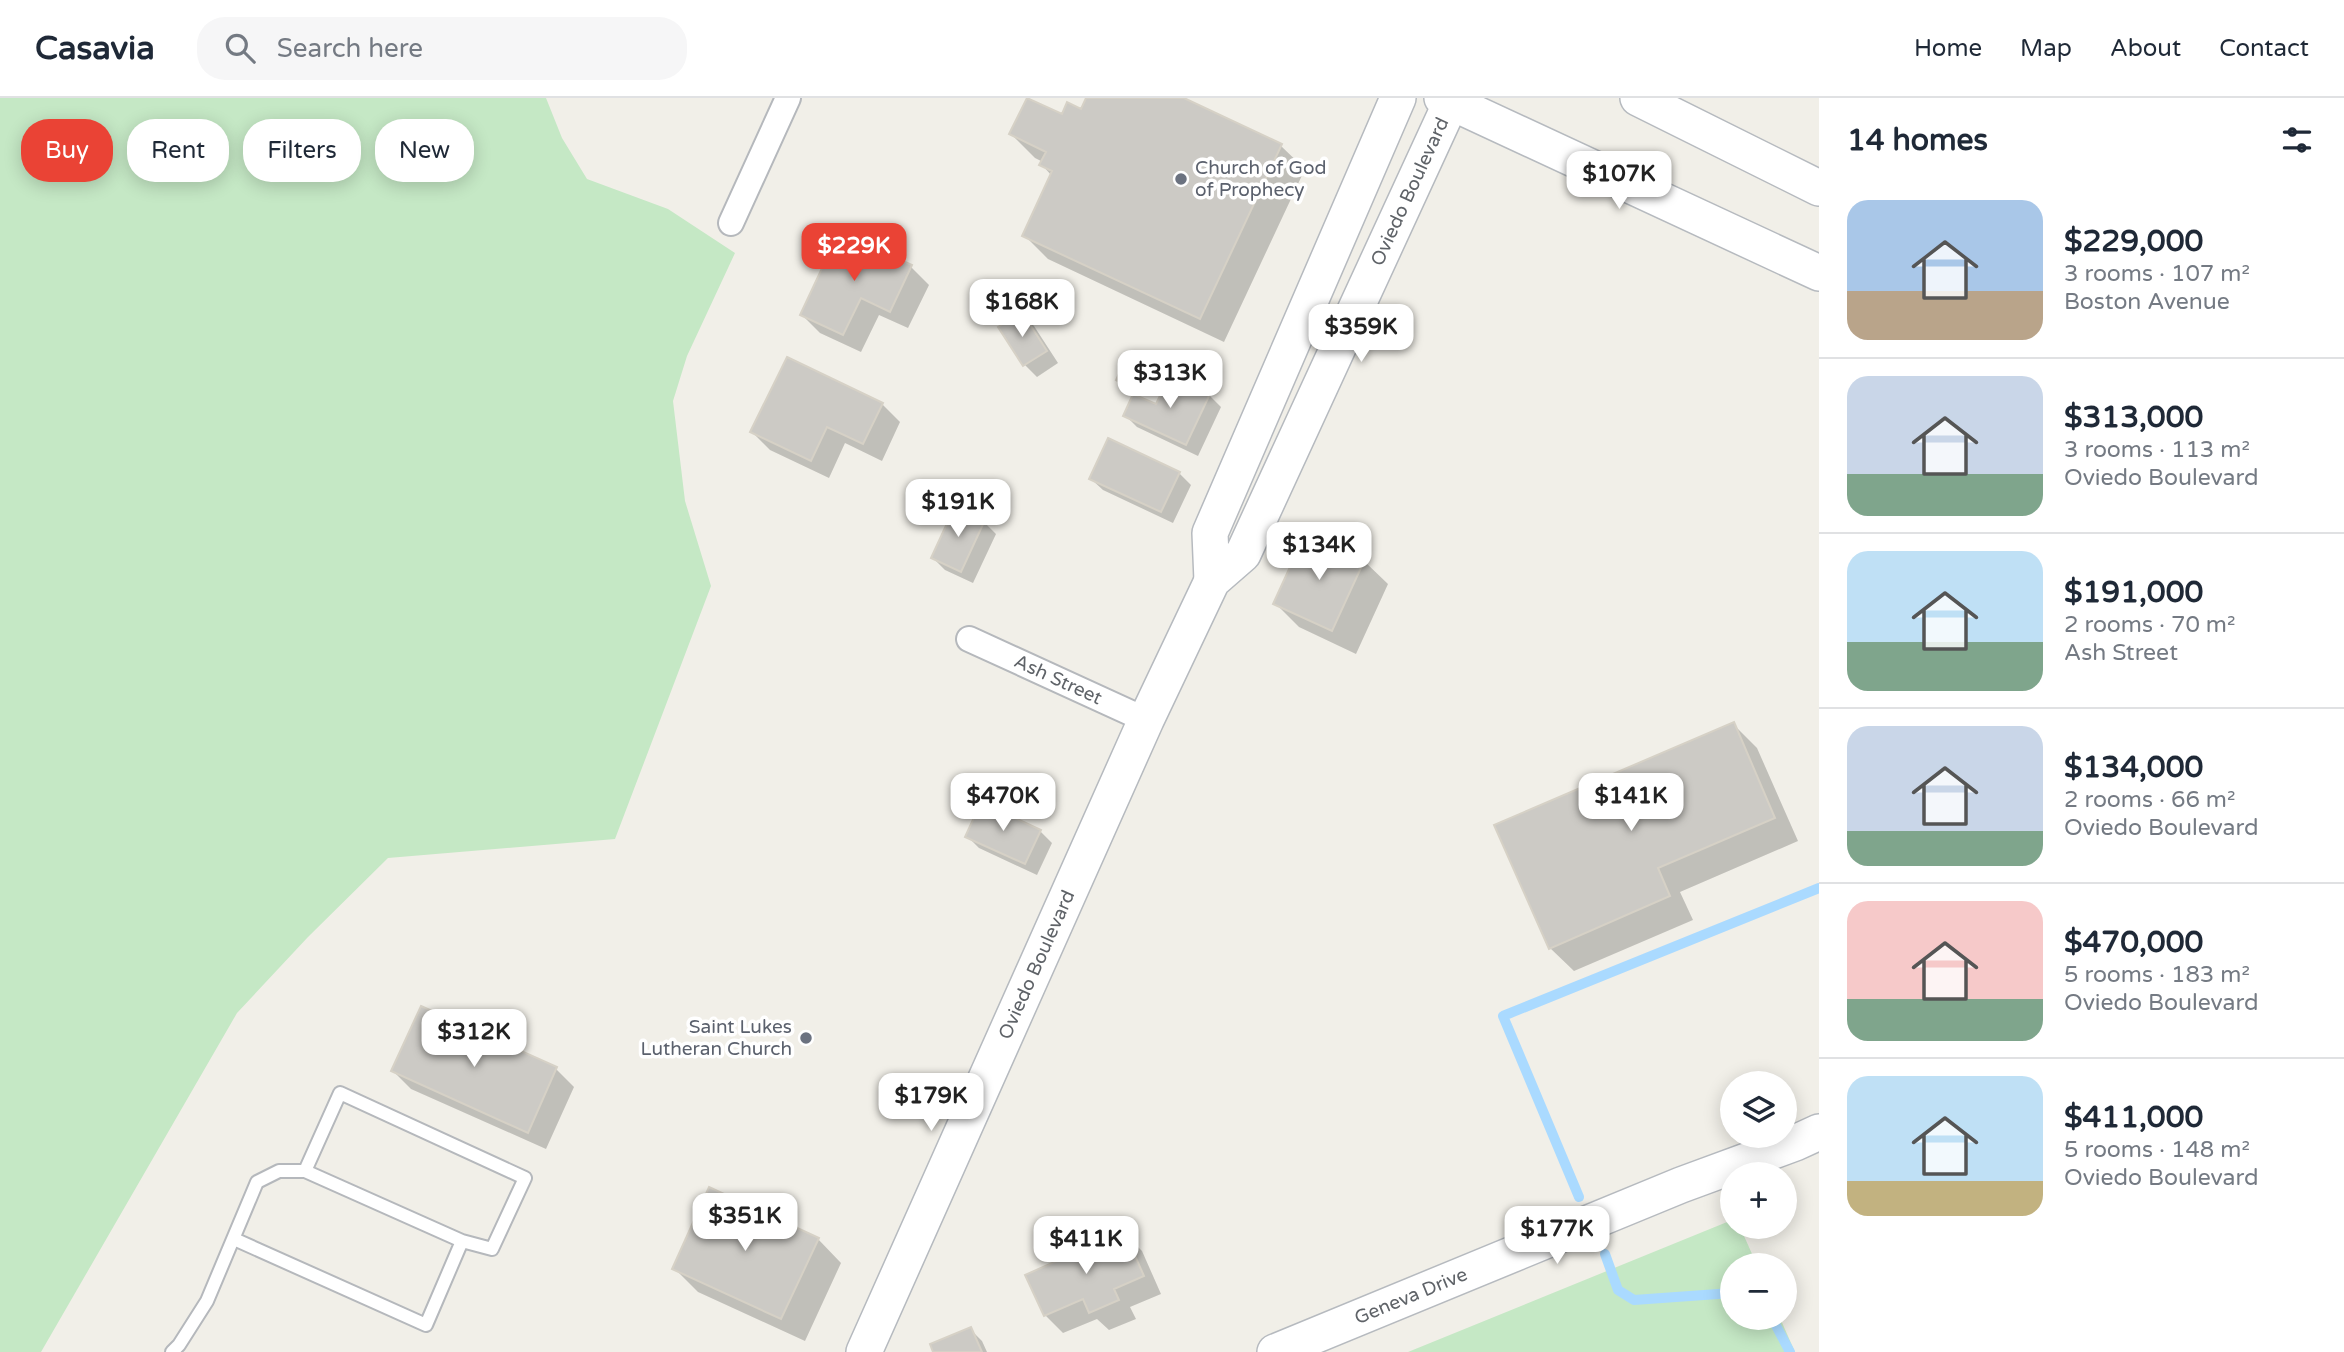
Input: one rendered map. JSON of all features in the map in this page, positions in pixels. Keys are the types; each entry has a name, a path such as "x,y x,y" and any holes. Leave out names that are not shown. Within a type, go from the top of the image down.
{"main road":[{"name":"Oviedo Boulevard","path":"1212,581 1210,534 1398,98"},
{"path":"1638,98 1819,188"},
{"name":"Oviedo Boulevard","path":"864,1352 1146,720 1212,581 1243,554 1449,99"},
{"path":"1449,99 1819,272"},
{"name":"Geneva Drive","path":"1275,1352 1681,1185 1819,1132"}],"street":[{"path":"731,223 788,98"},
{"name":"Ash Street","path":"969,639 1146,720"}],"lane":[{"path":"172,1352 207,1301 257,1182 279,1171 305,1171 462,1241 492,1249 525,1178 340,1093 305,1171"},
{"path":"234,1239 426,1325 462,1241"}],"green space":[{"path":"0,98 546,98 562,138 587,179 668,209 735,253 687,356 673,401 685,501 711,586 615,839 388,858 308,937 237,1013 41,1352 0,1352"},
{"path":"1720,1225 1720,1239 1745,1239 1752,1253 1720,1253 1720,1330 1785,1330 1795,1352 1408,1352"}],"building":[{"path":"1027,98 1062,114 1067,102 1081,109 1086,98 1184,98 1282,144 1200,319 1022,236 1052,171 1039,165 1046,152 1009,134"},
{"path":"839,232 912,265 890,312 861,298 843,335 800,315"},
{"path":"1022,312 1047,351 1023,366 998,327"},
{"path":"1129,353 1146,362 1132,389 1116,380"},
{"path":"787,357 883,403 863,444 827,427 811,461 750,432"},
{"path":"1170,375 1210,394 1186,445 1123,416 1133,394 1156,404"},
{"path":"1108,438 1180,472 1161,512 1089,479"},
{"path":"955,506 985,520 961,572 931,558"},
{"path":"1306,532 1365,559 1332,631 1273,604"},
{"path":"1734,722 1775,818 1658,868 1670,896 1549,949 1494,825"},
{"path":"981,802 1041,830 1025,864 965,837"},
{"path":"421,1006 557,1067 528,1133 391,1071"},
{"path":"709,1187 819,1238 781,1319 672,1269"},
{"path":"1124,1231 1144,1276 1114,1289 1119,1300 1089,1313 1083,1299 1044,1316 1025,1275"},
{"path":"971,1327 982,1352 933,1352 930,1344"}],"waterway":[{"path":"1579,1197 1503,1016 1819,888"},
{"path":"1605,1254 1618,1290 1634,1300 1720,1294"},
{"path":"1778,1330 1790,1352"}],"place":[{"name":"Church of God of Prophecy","path":"1181,179"},
{"name":"Saint Lukes Lutheran Church","path":"806,1038"}]}
